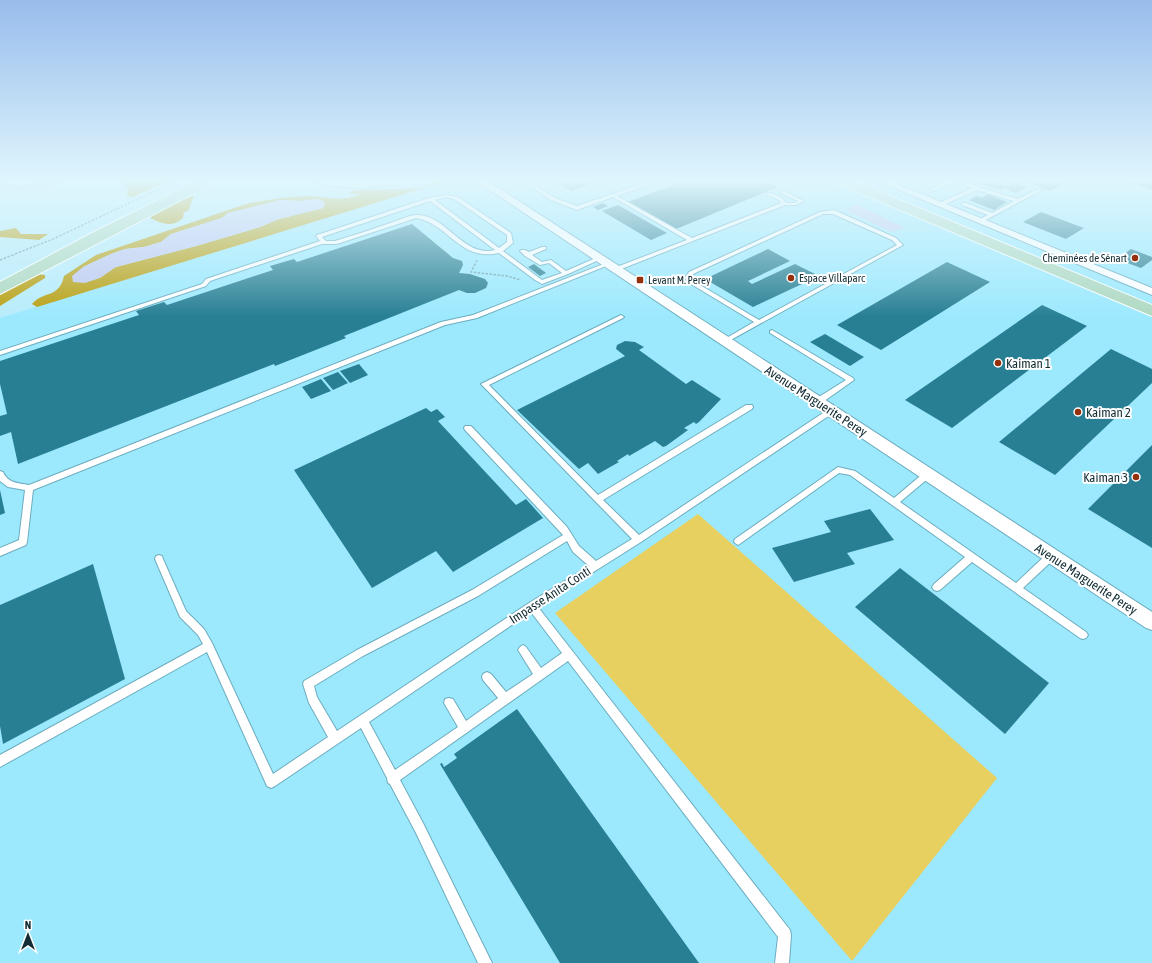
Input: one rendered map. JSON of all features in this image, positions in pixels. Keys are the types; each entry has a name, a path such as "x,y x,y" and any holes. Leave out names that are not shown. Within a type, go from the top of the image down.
{"main road":[{"path":"0,277 95,227"},
{"path":"0,289 115,227"},
{"path":"953,227 1152,311"}],"street":[{"name":"Avenue Marguerite Perey","path":"552,227 1152,622"},
{"path":"992,227 1152,292"}],"lane":[{"path":"323,242 319,236 346,227"},
{"path":"0,353 204,285 208,280 323,242 336,242 382,227"},
{"path":"439,227 467,249 480,253 500,251 510,243 509,234 498,227"},
{"path":"468,227 542,282 566,273 608,264 692,240 725,227"},
{"path":"669,227 692,240"},
{"path":"758,322 693,283 688,278 691,272 791,227"},
{"path":"725,341 900,246 894,239 867,227"},
{"path":"544,248 525,253 542,264 558,257"},
{"path":"549,261 566,273"},
{"path":"0,474 1,478 11,485 29,488 443,323 474,317 608,264"},
{"path":"621,317 484,384 638,540"},
{"path":"772,332 851,380 817,402"},
{"path":"598,499 749,407"},
{"name":"Impasse Anita Conti","path":"209,646 271,782 532,606 638,540 832,411"},
{"path":"468,428 568,536 576,549 596,566"},
{"path":"738,541 838,470 852,473 972,556 1082,635"},
{"path":"895,502 928,474"},
{"path":"0,552 23,542 29,488"},
{"path":"336,739 313,699 308,684 360,653 475,593 568,536"},
{"path":"937,587 972,556"},
{"path":"1017,588 1051,556"},
{"path":"0,760 209,646 201,632 183,614 159,559"},
{"path":"532,606 785,934 782,963"},
{"path":"523,650 540,675"},
{"path":"392,779 569,654"},
{"path":"487,677 505,699"},
{"path":"449,703 465,728"},
{"path":"363,721 392,779 419,827 485,963"}],"path":[{"path":"0,260 79,227"},
{"path":"480,253 471,272 507,276 527,282 537,278"}],"shaded area":[{"path":"179,227 194,227 171,234 161,242 144,247 125,249 83,267 116,267 260,227 297,227 37,307 32,304 41,297 59,288 64,276 96,255"},
{"path":"194,227 260,227 116,267 100,278 85,283 73,282 72,276 83,267 125,249 144,247 161,242 171,234"},
{"path":"297,227 1152,227 1152,963 0,963 0,318"},
{"path":"880,227 905,228 891,232"},
{"path":"16,228 21,234 48,234 39,240 0,237 0,231"},
{"path":"36,274 45,275 45,278 0,306 0,294"},
{"path":"698,514 997,778 852,961 555,613"}],"building":[{"path":"403,227 416,227 453,258 462,261 463,265 459,273 470,274 485,279 488,283 486,288 475,293 467,293 459,290 344,336 346,338 275,366 274,364 18,464 11,432 0,436 0,416 7,414 0,384 0,361 139,315 136,311 164,302 167,305 273,270 270,266 294,259 297,262"},
{"path":"629,227 656,227 667,233 651,240"},
{"path":"1035,227 1084,228 1066,239"},
{"name":"Espace Villaparc","path":"768,249 790,261 748,281 752,284 795,264 819,276 753,307 705,279"},
{"name":"Cheminées de Sénart","path":"1131,249 1152,257 1152,260 1141,268 1117,259"},
{"path":"947,262 990,282 881,350 837,325"},
{"path":"534,264 546,273 540,276 528,267"},
{"name":"Kaiman 1","path":"1042,305 1087,326 952,428 905,400"},
{"path":"825,334 864,357 850,366 810,342"},
{"path":"625,341 635,342 644,347 639,350 686,384 692,380 721,399 699,422 696,424 694,422 684,428 688,430 666,446 663,447 655,441 629,456 628,454 617,461 619,462 598,474 588,463 579,469 517,410 625,356 616,349 617,345"},
{"name":"Kaiman 2","path":"1111,349 1152,369 1152,383 1055,475 999,442"},
{"path":"359,364 368,375 350,383 340,371"},
{"path":"338,372 348,383 333,390 323,378"},
{"path":"321,379 331,391 311,399 302,387"},
{"path":"426,408 431,412 437,409 445,417 438,421 516,505 526,499 543,518 453,572 436,551 372,588 294,470"},
{"name":"Kaiman 3","path":"1152,445 1152,548 1088,509"},
{"path":"0,490 5,513 0,515"},
{"path":"870,509 894,540 847,553 855,564 794,582 772,548 831,532 824,521"},
{"path":"93,564 125,679 3,744 0,726 0,605"},
{"path":"900,568 1049,683 1005,734 855,607"},
{"path":"517,709 699,963 560,963 440,764 442,763 444,767 457,758 454,754"}],"place":[{"name":"Cheminées de Sénart","path":"1135,258"},
{"name":"Espace Villaparc","path":"791,278"},
{"name":"Levant M. Perey","path":"640,280"},
{"name":"Kaiman 1","path":"998,363"},
{"name":"Kaiman 2","path":"1078,412"},
{"name":"Kaiman 3","path":"1136,477"}]}
